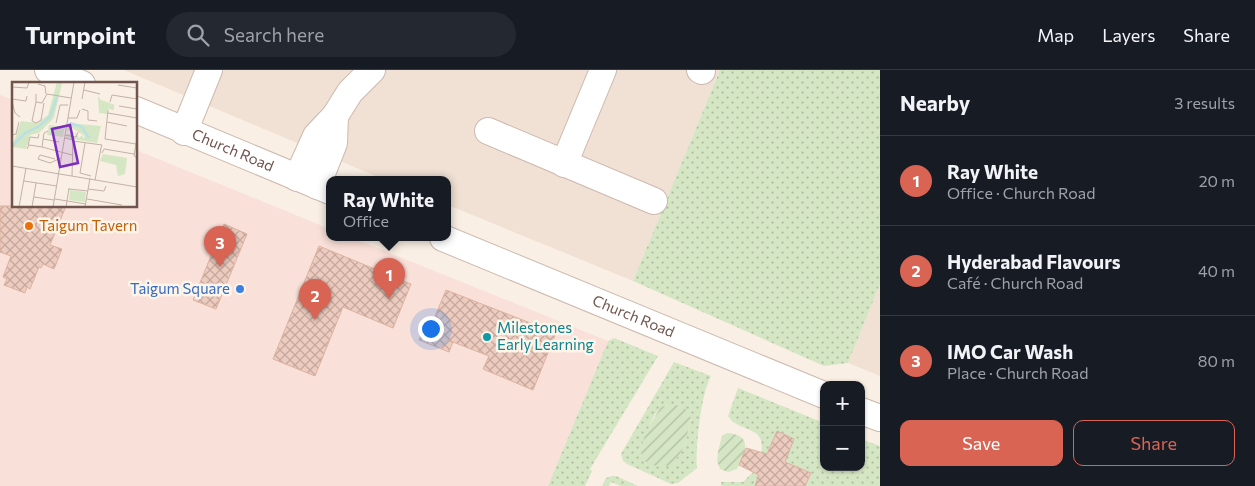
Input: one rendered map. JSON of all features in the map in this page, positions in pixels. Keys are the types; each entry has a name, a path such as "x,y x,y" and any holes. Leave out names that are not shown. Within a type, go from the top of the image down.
{"street":[{"path":"48,70 77,82"},
{"path":"184,132 209,70"},
{"path":"315,185 334,143 335,116 350,92 372,70"},
{"path":"564,164 603,70"},
{"name":"Church Road","path":"138,111 184,132 315,185"},
{"path":"488,132 654,201"},
{"name":"Church Road","path":"450,241 820,393"},
{"path":"865,412 880,418"}],"shaded area":[{"path":"124,70 720,70 633,281 451,206 451,176 376,176"},
{"name":"Taigum Square","path":"0,95 12,99 12,208 138,208 138,151 326,227 326,241 360,241 608,341 548,486 0,486"},
{"path":"880,284 880,376 848,363"}],"green space":[{"path":"720,70 880,70 880,284 848,363 824,366 633,281"},
{"path":"614,338 658,356 590,469 592,471 585,486 548,486 608,341"},
{"path":"674,362 711,376 704,395 700,421 697,468 678,483 671,484 627,464 623,461 621,454","holes":["667,405 691,418 685,445 661,466 645,462 649,429 651,422 660,409"]},
{"path":"738,388 820,421 820,471 865,471 865,440 880,446 880,486 805,486 811,473 785,462 780,433 775,435 767,454 761,454 762,445 758,435 737,424 728,416"},
{"path":"673,404 685,408 691,418 685,445 673,465 657,466 647,463 642,456 644,438 661,407"},
{"path":"727,433 736,434 741,437 745,446 743,457 737,469 728,472 720,469 717,461 722,436"},
{"path":"754,471 759,475 755,486 721,486 721,482 743,482"},
{"path":"612,476 638,486 621,486 611,482 609,486 602,486 606,478"}],"building":[{"name":"Taigum Tavern","path":"0,206 12,206 12,208 65,208 50,245 62,249 54,269 43,264 41,268 39,267 30,289 27,287 25,293 4,285 7,279 3,277 11,256 0,252"},
{"path":"224,224 247,234 216,309 193,300"},
{"path":"319,246 411,284 393,328 343,307 315,376 273,359"},
{"name":"Milestones Early Learning","path":"446,290 556,333 533,390 483,369 489,356 453,342 449,352 419,340 428,317 434,319"},
{"path":"777,431 794,439 785,462 811,473 805,486 755,486 759,475 739,465 746,448 767,454"}],"place":[{"name":"Taigum Tavern","path":"29,226"},
{"name":"IMO Car Wash","path":"220,267"},
{"name":"Taigum Square","path":"240,289"},
{"name":"Ray White","path":"389,299"},
{"name":"Hyderabad Flavours","path":"315,320"},
{"name":"Milestones Early Learning","path":"487,337"}]}
